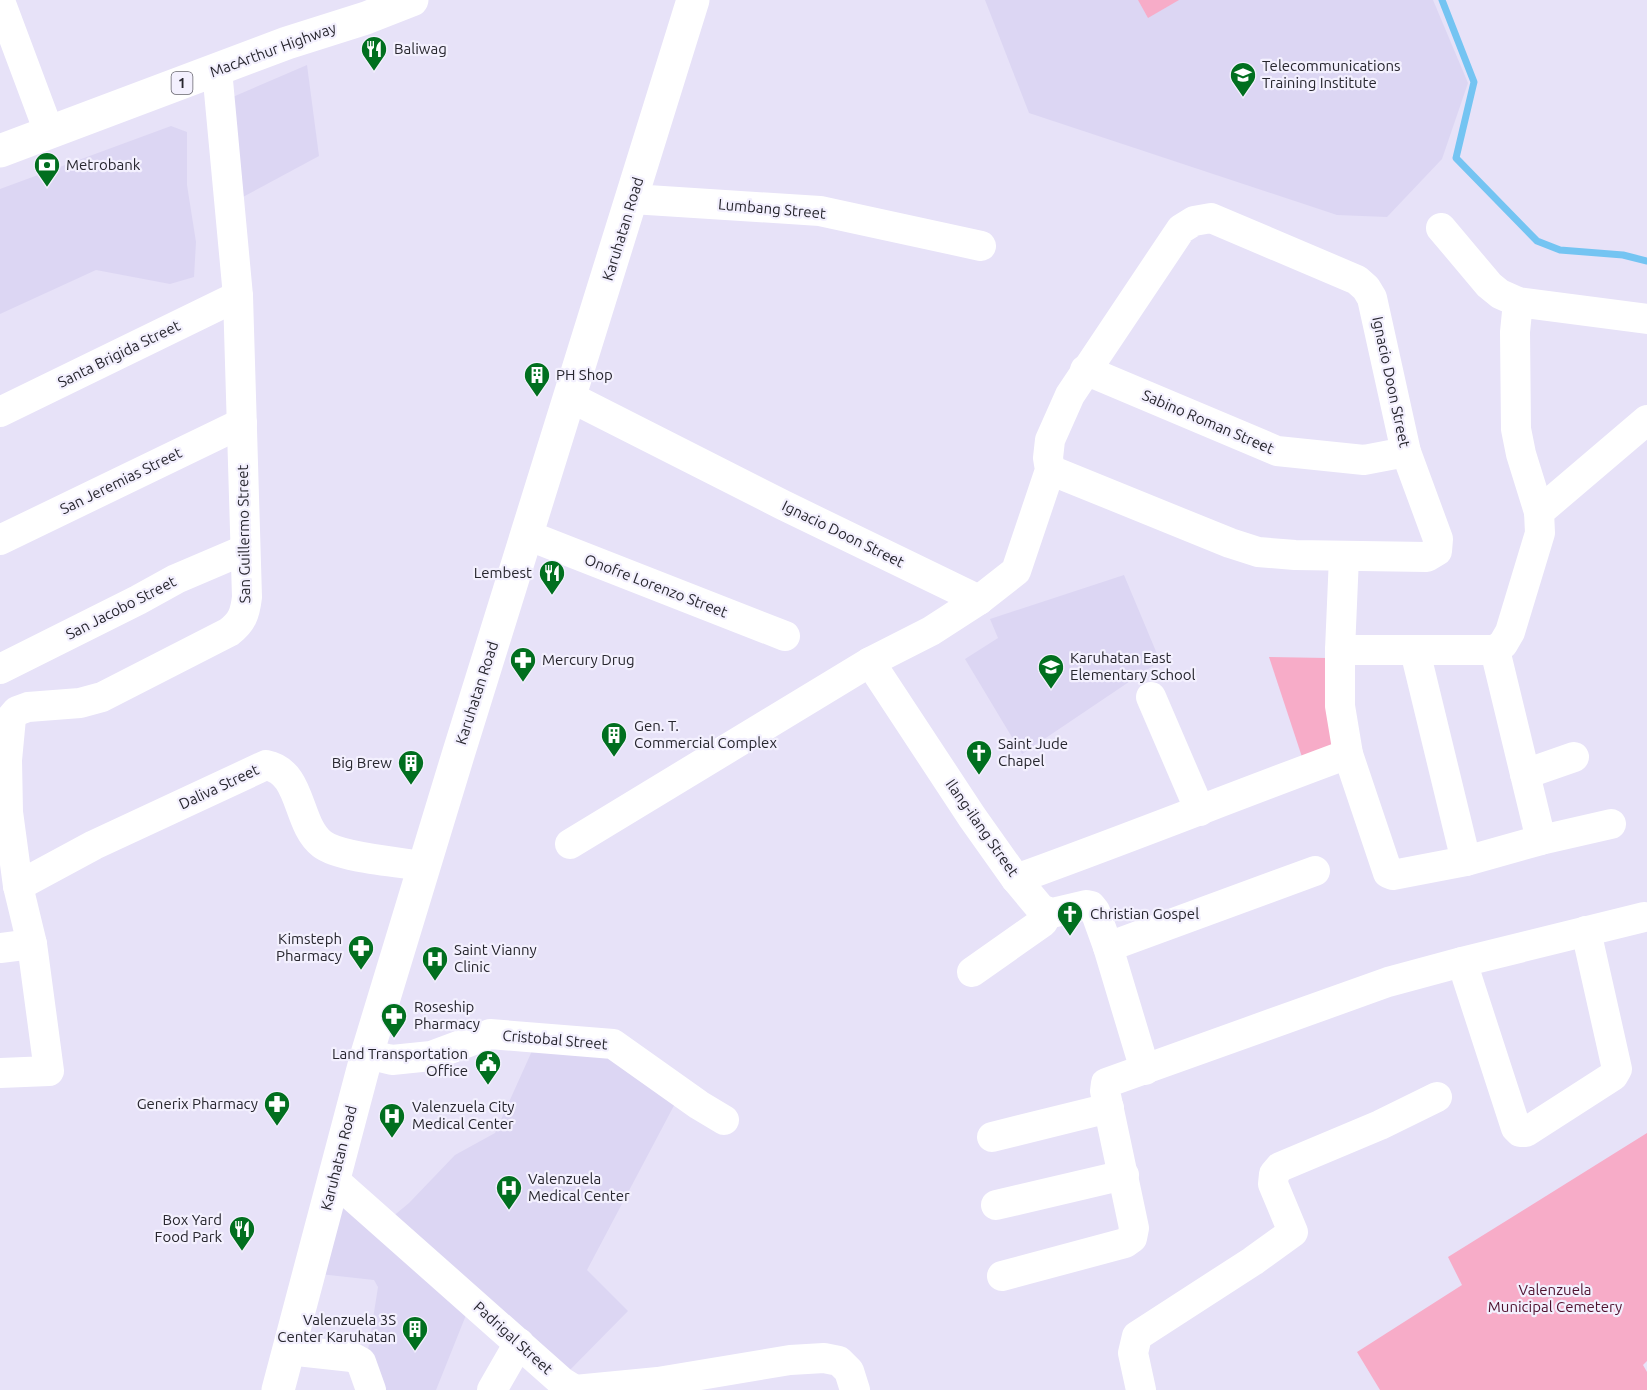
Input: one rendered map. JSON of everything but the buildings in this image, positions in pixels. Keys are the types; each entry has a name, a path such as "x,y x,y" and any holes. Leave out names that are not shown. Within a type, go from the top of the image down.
{"main road":[{"name":"MacArthur Highway","path":"0,151 287,43 363,9 412,0"},
{"name":"Karuhatan Road","path":"278,1390 367,1054 693,0"}],"street":[{"path":"0,1 49,132"},
{"name":"San Guillermo Street","path":"0,1073 50,1071 32,945 4,812 3,760 11,718 17,711 28,707 80,703 102,697 229,632 240,623 246,611 238,296 217,70"},
{"name":"Lumbang Street","path":"632,199 820,211 981,246"},
{"name":"Ignacio Doon Street","path":"570,397 783,505 979,600 1016,571 1050,470 1048,458 1050,440 1070,395 1085,370 1181,229 1194,221 1211,218 1357,280 1366,288 1372,298 1406,452 1438,539 1437,551 1427,557 1344,557 1258,552 1230,543 1050,470"},
{"path":"1440,228 1489,285 1500,294 1518,303 1647,319"},
{"name":"Santa Brigida Street","path":"0,412 238,296"},
{"path":"1340,650 1495,650 1503,644 1510,632 1540,533 1539,512 1521,454 1516,429 1515,332 1518,303"},
{"name":"Sabino Roman Street","path":"1085,370 1277,452 1364,460 1406,452"},
{"path":"1539,512 1647,420"},
{"name":"San Jeremias Street","path":"0,540 242,423"},
{"name":"Onofre Lorenzo Street","path":"527,535 785,636"},
{"name":"San Jacobo Street","path":"0,669 176,579 244,550"},
{"path":"1344,557 1340,706 1348,754 1388,873 1393,875 1466,861 1540,840 1611,824"},
{"path":"570,844 870,662 931,632 979,600"},
{"path":"1495,650 1540,840"},
{"path":"1415,651 1466,861"},
{"name":"Ilang-ilang Street","path":"870,662 972,817 1016,879 1047,913"},
{"path":"1151,697 1200,811"},
{"path":"1016,879 1348,754"},
{"path":"1525,774 1574,757"},
{"name":"Daliva Street","path":"18,886 94,845 266,765 282,770 289,780 313,833 320,843 333,851 424,866"},
{"path":"1108,947 1315,871"},
{"path":"972,972 1043,922 1047,913 1091,906 1108,947 1145,1070"},
{"path":"1002,1276 1129,1241 1132,1238 1134,1228 1105,1091 1106,1083 1388,982 1644,917"},
{"path":"1462,962 1516,1128 1520,1132 1526,1132 1613,1076 1617,1069 1586,931"},
{"path":"0,948 32,945"},
{"name":"Cristobal Street","path":"367,1054 392,1060 431,1056 490,1034 613,1044 724,1120"},
{"path":"1141,1390 1133,1353 1137,1336 1253,1261 1293,1232 1273,1184 1274,1174 1280,1167 1380,1125 1437,1097"},
{"path":"992,1137 1109,1108"},
{"path":"996,1205 1124,1175"},
{"name":"Padrigal Street","path":"334,1180 562,1382 575,1390 659,1386 790,1360 824,1358 839,1361 849,1371 855,1390"},
{"path":"492,1390 519,1343"},
{"path":"288,1350 352,1357 361,1362 371,1390"}],"shaded area":[{"name":"Telecommunications Training Institute","path":"985,0 1433,0 1468,83 1442,159 1387,217 1337,215 1029,113"},
{"path":"307,65 319,156 241,198 228,99"},
{"path":"171,126 187,132 187,185 196,242 194,277 170,284 96,270 0,314 0,189"},
{"name":"Karuhatan East Elementary School","path":"1124,575 1160,661 1022,754 965,659 998,638 990,619"},
{"name":"Valenzuela Medical Center","path":"536,1042 613,1048 678,1098 587,1270 628,1311 566,1374 391,1218 409,1203 455,1155 495,1133"},
{"path":"341,1201 468,1310 436,1390 374,1390 366,1363 378,1287 374,1280 320,1274"}],"green space":[{"path":"1138,0 1179,0 1148,18"},
{"path":"1269,657 1327,658 1333,752 1303,760"},
{"name":"Valenzuela Municipal Cemetery","path":"1647,1133 1647,1361 1643,1365 1647,1372 1647,1390 1380,1390 1357,1352 1462,1285 1448,1257"}],"waterway":[{"path":"1442,0 1474,82 1456,158 1537,241 1560,250 1623,255 1647,261"}],"place":[{"name":"Baliwag","path":"374,72"},
{"name":"Telecommunications Training Institute","path":"1243,98"},
{"name":"Metrobank","path":"47,188"},
{"name":"PH Shop","path":"537,398"},
{"name":"Lembest","path":"552,596"},
{"name":"Mercury Drug","path":"523,683"},
{"name":"Karuhatan East Elementary School","path":"1051,690"},
{"name":"Gen. T. Commercial Complex","path":"614,758"},
{"name":"Saint Jude Chapel","path":"979,776"},
{"name":"Big Brew","path":"411,786"},
{"name":"Christian Gospel","path":"1070,937"},
{"name":"Kimsteph Pharmacy","path":"361,971"},
{"name":"Saint Vianny Clinic","path":"435,982"},
{"name":"Roseship Pharmacy","path":"394,1039"},
{"name":"Land Transportation Office","path":"488,1086"},
{"name":"Generix Pharmacy","path":"277,1127"},
{"name":"Valenzuela City Medical Center","path":"392,1139"},
{"name":"Valenzuela Medical Center","path":"509,1211"},
{"name":"Box Yard Food Park","path":"242,1252"},
{"name":"Valenzuela 3S Center Karuhatan","path":"415,1352"}]}
